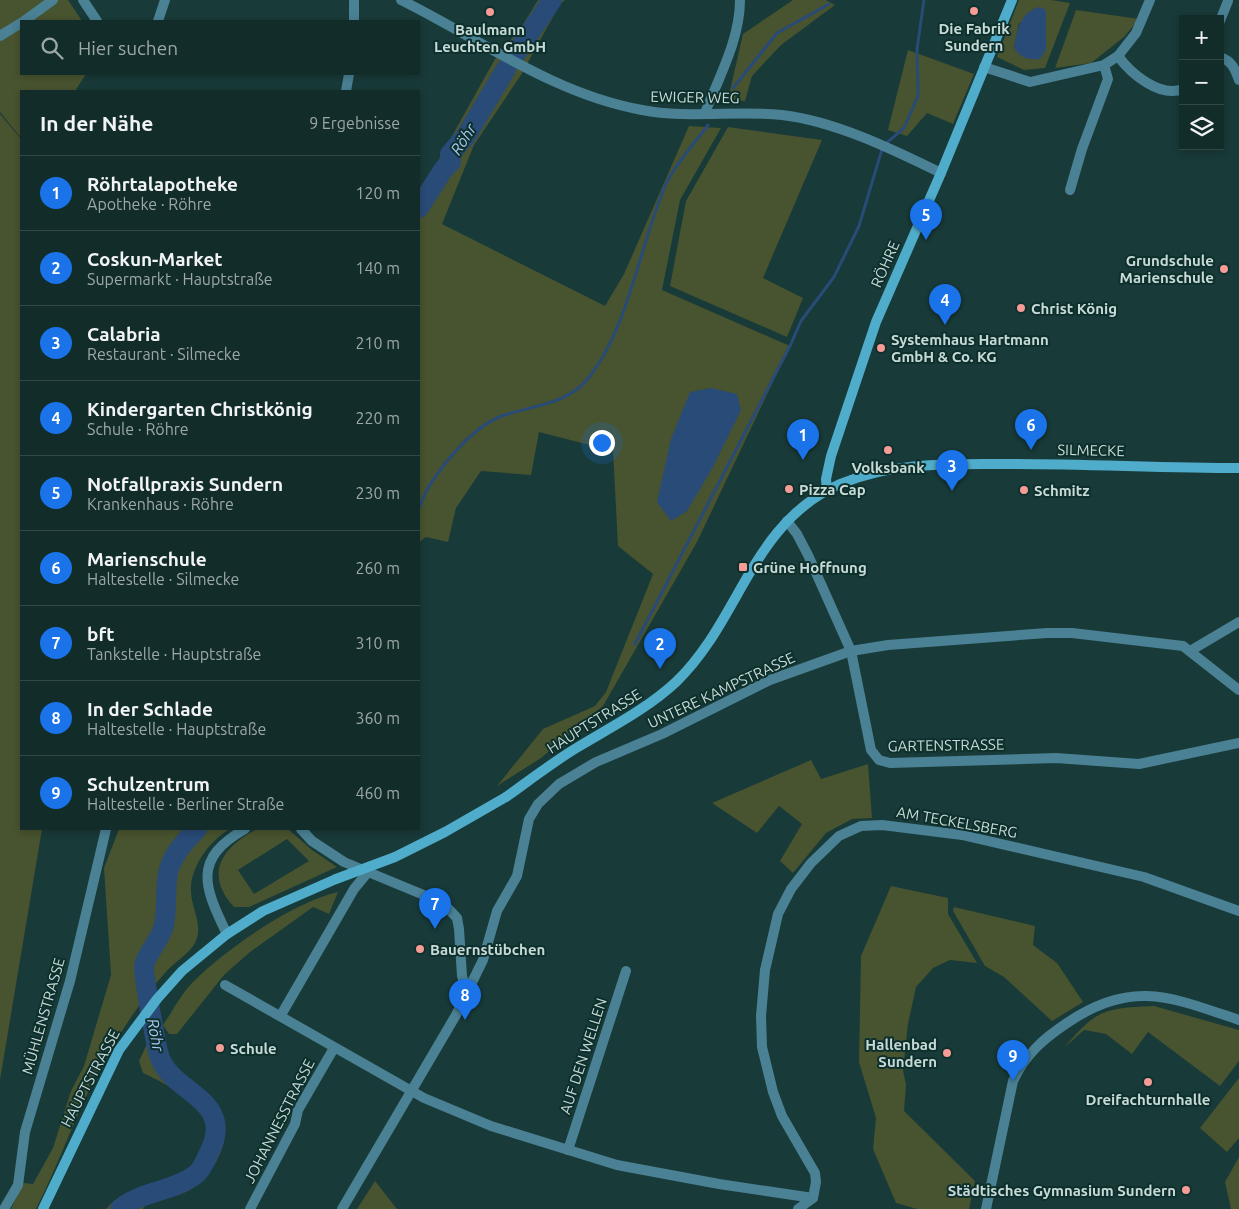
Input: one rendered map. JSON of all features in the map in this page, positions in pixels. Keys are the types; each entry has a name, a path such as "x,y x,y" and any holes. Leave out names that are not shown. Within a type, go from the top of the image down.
{"main road":[{"name":"RÖHRE","path":"827,491 826,479 831,456 876,322 942,174 1012,0"},
{"name":"SILMECKE","path":"827,491 842,483 899,467 954,463 1239,468"},
{"name":"HAUPTSTRASSE","path":"43,1209 118,1050 182,971 227,934 262,911 336,879 395,857 506,797 575,749 651,703 676,682 694,661 767,544 802,507 827,491"}],"street":[{"path":"25,20 54,0"},
{"path":"83,0 96,20"},
{"path":"158,20 165,0"},
{"path":"354,0 354,20"},
{"name":"EWIGER WEG","path":"401,0 524,68 577,91 642,110 783,115 816,123 883,146 942,174"},
{"path":"705,113 735,37 740,0"},
{"path":"984,68 1030,82 1104,65 1118,56 1136,33 1150,0"},
{"path":"1222,15 1228,1"},
{"path":"0,36 20,23"},
{"path":"1118,56 1127,69 1155,87 1175,92 1179,90"},
{"path":"1224,58 1234,67 1239,80"},
{"path":"1070,190 1082,149 1108,79 1104,65"},
{"path":"346,90 349,75"},
{"name":"GARTENSTRASSE","path":"787,522 798,534 851,651 871,750 876,757 885,763 1056,758 1139,764 1239,743"},
{"path":"1190,651 1239,622"},
{"name":"UNTERE KAMPSTRASSE","path":"467,992 483,960 497,911 517,876 529,819 538,804 569,776 596,762 662,734 770,680 851,651 888,645 1047,632 1072,633 1183,646 1239,690"},
{"name":"AM TECKELSBERG","path":"812,1198 816,1182 815,1173 782,1116 766,1066 761,1040 763,997 771,937 783,903 811,863 839,836 861,826 882,825 962,835 1144,877 1239,912"},
{"name":"MÜHLENSTRASSE","path":"4,1209 18,1185 25,1132 70,981 106,830"},
{"path":"227,934 211,901 207,885 208,869 216,850 230,837 244,830"},
{"path":"302,830 326,851 368,872 444,903 456,918 460,929 462,976 467,992 445,1035 342,1209"},
{"path":"281,1015 354,889 368,872"},
{"name":"AUF DEN WELLEN","path":"568,1150 626,971"},
{"name":"JOHANNESSTRASSE","path":"225,985 281,1015 334,1048 412,1091 491,1126 617,1165 658,1174 812,1198"},
{"path":"986,1209 1013,1081 1021,1064 1043,1040 1096,1005 1118,999 1142,996 1163,997 1185,1002 1239,1020"},
{"name":"JOHANNESSTRASSE","path":"250,1209 295,1124 298,1110 334,1048"},
{"path":"798,1209 812,1198"}],"green space":[{"path":"0,0 68,0 81,20 20,20 20,75 85,75 76,90 20,90 20,137 0,112"},
{"path":"538,0 565,0 560,4 521,75 474,145 442,224 605,306 624,274 689,126 721,128 680,200 662,290 790,346 697,542 603,706 541,758 497,786 543,729 595,706 606,692 653,574 618,546 613,451 539,432 531,475 481,471 456,508 448,542 426,537 420,541 420,193 495,59 522,26"},
{"path":"793,0 826,0 835,5 781,45 752,76 745,101 728,99 743,34"},
{"path":"1019,0 1051,0 1070,3 1045,68 1024,70 997,57","holes":["1019,23 1045,34 1046,50 1014,48"]},
{"path":"1076,10 1139,19 1124,37 1091,63 1055,68"},
{"path":"908,50 974,74 953,124 927,113 907,136 888,130"},
{"path":"0,114 20,138 20,830 42,830 0,1080"},
{"path":"728,127 822,140 763,278 803,298 787,337 670,286 686,201"},
{"path":"811,760 821,779 868,764 872,818 852,819 826,833 793,873 780,861 802,824 779,806 757,833 712,803"},
{"path":"119,830 229,830 209,847 194,873 191,891 198,923 195,943 189,951 168,969 151,990 112,1047 81,1107 36,1209 11,1209 23,1183 33,1184 53,1148 71,1091 84,1066 111,975 104,868"},
{"path":"255,830 289,830 312,850 337,867 249,907 234,907 225,895 220,883 219,872 221,862 235,844","holes":["287,839 309,861 254,894 238,870"]},
{"path":"891,886 948,898 948,914 977,963 950,960 933,968 916,987 908,1024 903,1070 906,1085 904,1111 975,1181 969,1209 917,1209 896,1203 873,1149 876,1118 859,1062 861,956"},
{"path":"338,892 329,914 313,907 250,952 224,975 177,1034 169,1034 163,1025 180,999 191,984 221,957 280,917 320,897"},
{"path":"954,907 1035,926 1033,945 1057,963 1083,1002 1052,1021 1004,977 985,966 953,911"},
{"path":"1154,1006 1239,1030 1239,1061 1220,1086 1148,1032 1132,1054 1106,1034 1084,1030 1065,1047 1085,1025 1103,1013 1124,1008"},
{"path":"153,1040 156,1052 168,1074 215,1106 222,1116 224,1139 221,1151 209,1172 188,1191 176,1196 146,1203 143,1209 106,1209 123,1195 185,1173 200,1157 208,1137 206,1124 191,1102 167,1085 143,1073 139,1061 147,1044"},
{"path":"1239,1078 1239,1138 1227,1152 1200,1128"},
{"path":"1239,1157 1239,1209 1231,1209 1225,1182"},
{"path":"375,1181 397,1209 357,1209"}],"water":[{"path":"1039,7 1046,10 1046,50 1040,59 1028,59 1019,54 1014,48 1016,34 1020,23 1028,13"},
{"path":"711,388 737,394 741,410 714,465 687,511 671,521 657,502 671,439 690,392"}],"waterway":[{"name":"Röhr","path":"515,55 552,0"},
{"path":"635,644 790,346 801,321 834,277 859,226 883,146 904,128 918,96 917,49 924,0"},
{"path":"733,88 777,33 829,4"},
{"name":"Röhr","path":"420,206 443,170 451,162 450,154 466,136 506,69"},
{"path":"420,507 431,483 440,470 475,432 499,417 560,399 581,386 590,376 604,355 625,308 666,184 680,161 708,125"},
{"name":"Röhr","path":"120,1209 137,1198 177,1185 195,1175 205,1162 215,1135 215,1120 208,1108 199,1098 175,1079 165,1068 159,1055 144,971 148,956 164,925 167,883 171,863 177,852 196,830"}],"place":[{"name":"Die Fabrik Sundern","path":"974,11"},
{"name":"Baulmann Leuchten GmbH","path":"490,12"},
{"name":"Notfallpraxis Sundern","path":"926,240"},
{"name":"Grundschule Marienschule","path":"1224,269"},
{"name":"Christ König","path":"1021,308"},
{"name":"Kindergarten Christkönig","path":"945,325"},
{"name":"Systemhaus Hartmann GmbH & Co. KG","path":"881,348"},
{"name":"Volksbank","path":"888,450"},
{"name":"Marienschule","path":"1031,450"},
{"name":"Röhrtalapotheke","path":"803,460"},
{"name":"Pizza Cap","path":"789,489"},
{"name":"Schmitz","path":"1024,490"},
{"name":"Calabria","path":"952,491"},
{"name":"Grüne Hoffnung","path":"743,567"},
{"name":"Coskun-Market","path":"660,669"},
{"name":"bft","path":"435,929"},
{"name":"Bauernstübchen","path":"420,949"},
{"name":"In der Schlade","path":"465,1020"},
{"name":"Schule","path":"220,1048"},
{"name":"Hallenbad Sundern","path":"947,1053"},
{"name":"Schulzentrum","path":"1013,1081"},
{"name":"Dreifachturnhalle","path":"1148,1082"},
{"name":"Städtisches Gymnasium Sundern","path":"1186,1190"}]}
